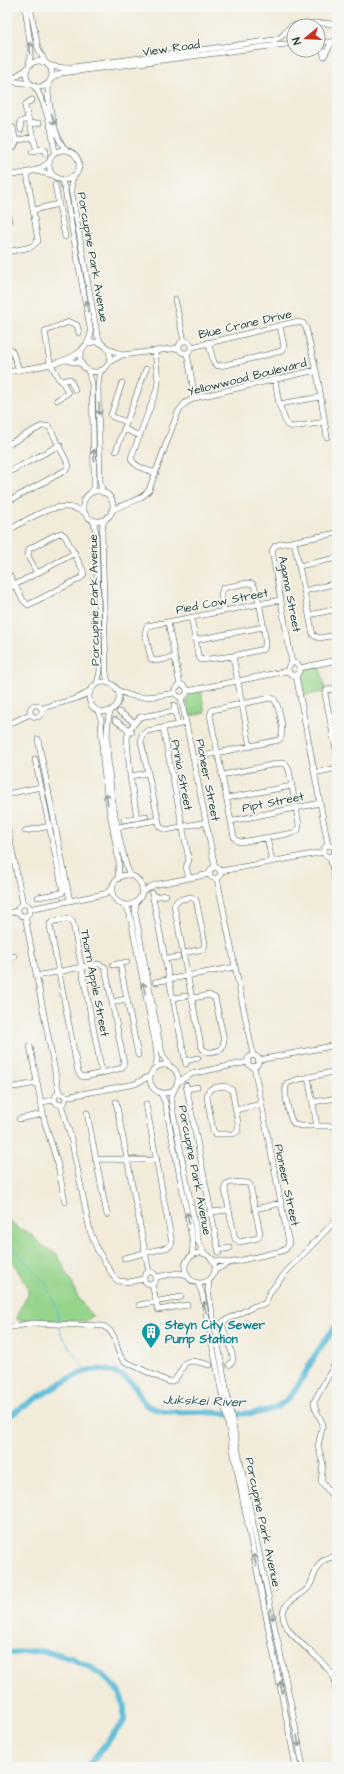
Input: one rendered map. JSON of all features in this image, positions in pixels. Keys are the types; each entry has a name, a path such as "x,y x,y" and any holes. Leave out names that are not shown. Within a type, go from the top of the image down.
{"street":[{"path":"7,176 35,171 45,166 54,154 54,144 42,99 26,75 31,50 24,7"},
{"path":"30,7 38,48 52,71 47,96 60,142 63,148 75,155 78,161 78,169 74,175 68,179 60,179 53,175 35,171"},
{"name":"View Road","path":"326,23 337,26"},
{"name":"View Road","path":"50,80 65,73 117,63 274,40 280,38 286,33"},
{"path":"326,53 334,40"},
{"name":"View Road","path":"47,63 56,67 66,68 286,44"},
{"path":"7,82 37,61 47,63"},
{"path":"7,82 44,86 50,80"},
{"path":"32,100 26,106 35,151 45,149 45,154"},
{"path":"21,130 20,122 39,122"},
{"path":"7,124 13,128 15,140 14,148 7,150"},
{"path":"15,140 33,137"},
{"path":"54,154 61,150 68,151"},
{"path":"50,161 50,168 53,175"},
{"path":"7,252 32,247 37,243 39,238 27,173"},
{"name":"Porcupine Park Avenue","path":"74,175 71,189 97,334 101,343"},
{"name":"Porcupine Park Avenue","path":"60,179 65,190 91,334 87,344"},
{"path":"54,185 65,237"},
{"path":"34,210 58,204"},
{"path":"7,208 9,223 7,226"},
{"path":"175,299 184,341"},
{"path":"57,400 68,393 50,363 45,331 69,322 77,325 79,333"},
{"name":"Blue Crane Drive","path":"192,347 297,322 303,323 306,328 316,370"},
{"path":"208,342 214,363 218,366 225,365 282,351 284,346 280,326"},
{"path":"184,341 189,342 192,347 190,352 187,353"},
{"path":"179,348 180,344 184,341"},
{"path":"7,372 65,360 74,356 87,344 94,342 101,343 107,348 122,355"},
{"path":"7,347 12,352 19,370"},
{"path":"107,348 110,355 109,362"},
{"path":"103,493 100,482 98,387 101,370 109,362 122,355 179,348"},
{"path":"179,348 182,352 187,353"},
{"path":"82,350 82,364"},
{"path":"154,351 158,386 132,460 136,465 156,473"},
{"path":"187,353 195,398"},
{"path":"65,360 82,364 88,370 92,384 94,485 91,493 84,500 72,507"},
{"path":"116,451 146,369"},
{"path":"88,370 101,370"},
{"path":"316,370 327,438"},
{"name":"Yellowwood Boulevard","path":"111,511 126,502 146,494 156,473 180,408 185,403 195,398 316,370"},
{"path":"62,381 70,380 75,390"},
{"path":"275,380 284,422 288,426 325,422"},
{"path":"122,384 111,415 126,422"},
{"path":"279,404 321,397"},
{"path":"7,445 45,426 50,428 60,445 69,466 68,469 7,502"},
{"path":"124,429 140,436"},
{"path":"7,473 60,445"},
{"path":"91,493 103,493 110,498 126,502"},
{"path":"7,531 57,507 72,507 85,513 93,520 101,521 107,517 111,511 112,504 110,498"},
{"path":"84,500 83,504 85,513"},
{"name":"Porcupine Park Avenue","path":"107,517 102,534 106,672 108,683"},
{"name":"Porcupine Park Avenue","path":"93,520 96,532 100,671 97,684"},
{"path":"7,571 24,603 28,605 84,576 84,570 65,536 61,533 28,550 27,554 37,573"},
{"name":"Agama Street","path":"292,663 272,551 277,545 337,533"},
{"path":"294,541 314,637 319,638 337,635"},
{"path":"7,589 75,553"},
{"path":"299,566 337,558"},
{"path":"191,617 198,655 201,660 233,656 264,649 265,644 259,604 255,587 251,583 224,588 221,595 224,610"},
{"path":"304,590 337,583"},
{"name":"Pied Cow Street","path":"175,657 156,661 151,659 145,633 146,628 150,625 280,600"},
{"path":"309,615 337,609"},
{"path":"168,622 180,685"},
{"path":"195,640 263,627"},
{"path":"233,656 250,746"},
{"path":"300,668 337,660"},
{"path":"287,670 288,666 292,663 298,664 300,668"},
{"path":"296,675 300,672 300,668"},
{"path":"187,691 287,670"},
{"path":"287,670 291,675 296,675"},
{"path":"296,675 328,845"},
{"path":"30,714 30,710 33,705 42,708 60,702 77,699 97,684 108,683 129,696 147,697 174,693 181,698 185,696 187,691"},
{"path":"180,685 186,687 187,691"},
{"path":"174,693 176,687 180,685"},
{"path":"337,688 328,690 325,694 336,742 337,755"},
{"path":"116,689 118,694 118,702"},
{"path":"91,690 89,698 92,706"},
{"path":"129,696 118,702 111,710 107,720 109,768 124,861 130,876 140,882 154,885"},
{"name":"Pioneer Street","path":"181,698 215,867"},
{"path":"193,758 217,752 276,741 282,738 283,732 278,705 274,699 270,698 215,708 211,712 217,752 236,842 298,830 299,825 288,766 284,763 222,775"},
{"path":"77,699 92,706 98,711 101,719 107,795 119,862 118,879 113,889 114,897"},
{"path":"30,714 33,717 39,717 42,708"},
{"path":"136,818 130,776 127,738 134,722 140,718 174,708 176,720"},
{"path":"98,711 105,712 111,710"},
{"path":"119,712 134,722"},
{"path":"7,724 30,714"},
{"path":"329,716 337,714"},
{"path":"115,720 130,731"},
{"path":"186,723 144,733 141,738 148,773 160,827 164,829 206,822"},
{"name":"Prinia Street","path":"163,728 189,860 186,868 189,878"},
{"path":"38,739 70,901"},
{"path":"35,759 63,891 62,893 38,898"},
{"path":"314,773 337,768"},
{"path":"130,776 148,773"},
{"path":"227,798 292,786"},
{"path":"7,794 41,787"},
{"name":"Pipt Street","path":"231,821 320,804"},
{"path":"124,820 146,816"},
{"path":"118,828 158,820"},
{"path":"7,826 23,904"},
{"path":"25,831 50,826"},
{"path":"267,837 272,862"},
{"path":"328,845 336,849 330,856"},
{"path":"324,852 324,849 328,845"},
{"path":"210,874 210,870 215,867 221,871 324,852"},
{"path":"324,852 326,855 330,856"},
{"path":"330,856 337,890"},
{"path":"217,878 221,875 221,871"},
{"path":"169,1066 160,1045 135,912 136,902 142,892 154,885 210,874"},
{"path":"210,874 213,878 217,878"},
{"path":"118,879 130,876"},
{"path":"217,878 253,1055 259,1060"},
{"path":"140,882 142,892"},
{"path":"29,909 104,894 113,889"},
{"path":"104,894 114,897 127,907 130,915 156,1047 156,1068"},
{"path":"166,895 153,895 165,960 186,1062 198,1058"},
{"path":"184,953 203,949 205,944 197,904 195,899 191,897 178,900 174,905 202,1049 207,1052 222,1049 224,1040 215,998 209,995 193,998"},
{"path":"123,904 136,902"},
{"path":"23,904 28,906 29,909"},
{"path":"18,911 18,907 23,904"},
{"path":"24,916 28,914 29,909"},
{"path":"7,913 18,911"},
{"path":"18,911 19,914 24,916"},
{"path":"24,916 59,1093 65,1097"},
{"name":"Thorn Apple Street","path":"59,971 50,924 54,921 68,918 73,923 102,1073"},
{"path":"7,957 14,956"},
{"path":"165,960 178,957"},
{"path":"113,965 127,962"},
{"path":"36,976 59,971 98,964 105,967 124,1063 120,1070 85,1077 79,1074 59,971"},
{"path":"120,964 138,1055"},
{"path":"155,982 235,967"},
{"path":"173,998 186,996"},
{"path":"112,1002 126,999"},
{"path":"259,1060 337,1044"},
{"path":"30,1046 42,1102 43,1114 58,1165 65,1202"},
{"path":"248,1062 248,1058 253,1055"},
{"path":"248,1062 250,1066 254,1066 257,1065 259,1060"},
{"path":"65,1097 134,1084 145,1084 160,1092 167,1092 175,1088 178,1082 191,1074 248,1062"},
{"path":"134,1084 150,1076 156,1068 162,1065 169,1066 176,1071 191,1074"},
{"name":"Pioneer Street","path":"229,1263 277,1253 286,1249 288,1241 254,1066"},
{"path":"176,1071 178,1082"},
{"path":"337,1072 308,1077 287,1084 285,1090 294,1124 300,1126 337,1126"},
{"path":"150,1076 153,1087"},
{"path":"308,1077 318,1126"},
{"path":"14,1087 37,1083"},
{"path":"225,1086 230,1087 236,1110 239,1128 238,1131 234,1134 216,1134 211,1122 207,1092 209,1089 225,1086"},
{"path":"197,1087 187,1087 219,1251 230,1248"},
{"name":"Porcupine Park Avenue","path":"175,1088 172,1097 173,1112 198,1241 205,1254"},
{"name":"Porcupine Park Avenue","path":"160,1092 165,1102 193,1243 192,1256"},
{"path":"54,1100 55,1096 59,1093"},
{"path":"61,1104 64,1102 65,1097"},
{"path":"313,1102 337,1098"},
{"path":"42,1102 54,1100 61,1104"},
{"path":"116,1102 149,1272"},
{"path":"61,1104 71,1138 90,1231 97,1249 118,1281 129,1282 144,1279"},
{"path":"124,1258 168,1247 172,1243 146,1104"},
{"path":"236,1110 261,1104"},
{"path":"87,1113 106,1215"},
{"path":"19,1119 43,1114"},
{"path":"95,1159 157,1160"},
{"path":"231,1182 248,1183 255,1209 260,1233 258,1238 240,1242 235,1239 226,1210 226,1184 231,1182"},
{"path":"255,1209 281,1203"},
{"path":"200,1216 226,1210"},
{"path":"229,1365 233,1361 234,1357 227,1344 222,1323 255,1306 266,1304 270,1292 286,1272 337,1220"},
{"path":"178,1274 186,1267 192,1256 198,1254 205,1254 212,1260 229,1263"},
{"path":"212,1260 215,1270"},
{"path":"186,1267 188,1275 192,1280 198,1283 210,1280 215,1270 229,1263"},
{"path":"144,1279 144,1276 149,1272"},
{"path":"149,1272 153,1272 156,1278"},
{"path":"156,1278 178,1274 188,1275"},
{"path":"156,1278 155,1282 152,1284 158,1310 187,1306"},
{"path":"144,1279 146,1283 152,1284"},
{"name":"Porcupine Park Avenue","path":"210,1280 208,1292 220,1372"},
{"name":"Porcupine Park Avenue","path":"198,1283 202,1293 220,1372 303,1767"},
{"path":"139,1305 181,1297"},
{"path":"7,1328 32,1323 103,1326 113,1333 124,1361 169,1382 175,1380 186,1362 194,1361 210,1365"},
{"path":"337,1360 314,1402 315,1408 323,1424 318,1446 323,1464 321,1481 337,1502"},
{"name":"Porcupine Park Avenue","path":"237,1454 296,1767"},
{"path":"337,1556 325,1558 321,1562 308,1588 286,1605 284,1612 286,1624 293,1636 316,1655 333,1677 337,1694"},
{"path":"337,1725 337,1735"}],"green space":[{"path":"320,665 325,690 323,692 302,696 300,679 302,675 308,669"},
{"path":"201,690 205,713 189,716 187,706 188,698 192,693"},
{"path":"7,1218 18,1228 28,1232 44,1247 57,1254 77,1296 93,1317 86,1321 17,1320 19,1310 28,1295 28,1287 7,1253"}],"waterway":[{"path":"7,1237 15,1249 46,1285 56,1307 59,1321"},
{"name":"Jukskei River","path":"7,1417 49,1390 83,1372 91,1370 103,1370 121,1375 131,1382 145,1404 154,1409 176,1412 237,1414 269,1410 284,1402 296,1389 316,1355 337,1324"},
{"path":"60,1327 61,1334 85,1371"},
{"name":"Jukskei River","path":"7,1653 32,1651 47,1652 73,1659 87,1665 99,1673 110,1682 118,1692 124,1705 124,1721 87,1767"}],"place":[{"name":"Steyn City Sewer Pump Station","path":"151,1349"}]}
